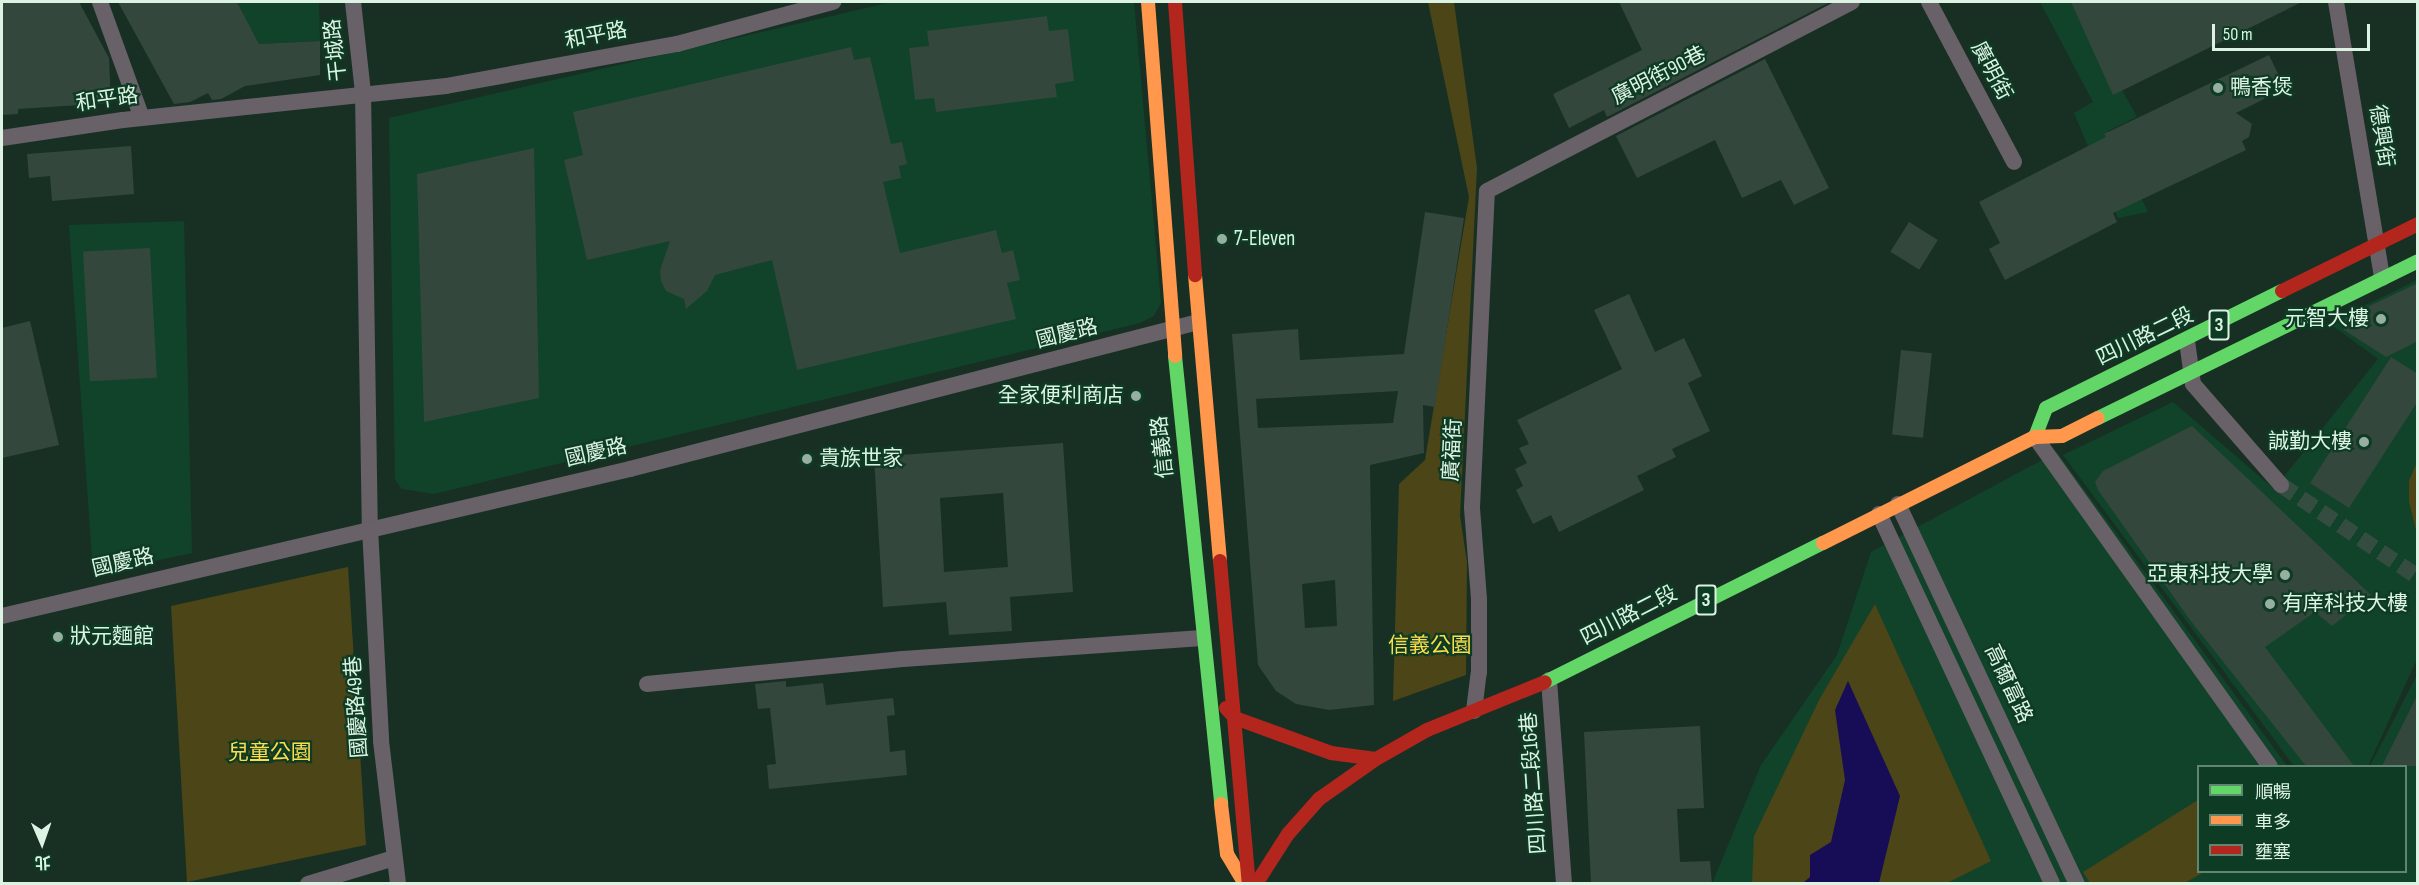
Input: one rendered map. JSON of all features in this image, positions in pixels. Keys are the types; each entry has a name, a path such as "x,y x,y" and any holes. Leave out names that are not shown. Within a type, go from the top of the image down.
{"street":[{"path":"100,2 142,118"},
{"name":"干城路","path":"353,2 363,93"},
{"name":"和平路","path":"2,138 142,118 446,86 676,44 833,2"},
{"name":"信義路","path":"1148,2 1172,330 1206,676 1227,854 1245,884"},
{"path":"1175,2 1198,322 1249,884"},
{"name":"廣明街90巷","path":"1487,191 1852,2"},
{"name":"廣明街","path":"1929,2 2014,162"},
{"name":"德興街","path":"2336,2 2382,278"},
{"path":"363,93 370,528"},
{"name":"廣福街","path":"1474,711 1479,673 1479,609 1472,507 1487,191"},
{"name":"四川路二段","path":"2035,437 2046,408 2187,341 2418,224"},
{"name":"四川路二段","path":"1256,884 1288,834 1319,799 1376,759 1474,711 1549,680 2035,437 2062,436 2418,261"},
{"name":"國慶路","path":"2,616 370,528 630,469 1198,322"},
{"path":"2187,341 2193,384 2281,485"},
{"path":"2035,437 2269,765"},
{"name":"高爾富路","path":"1898,504 2077,884"},
{"path":"1879,514 2052,884"},
{"name":"國慶路49巷","path":"370,528 381,741 398,884"},
{"path":"647,684 903,659 1202,638"},
{"path":"1206,676 1222,704 1235,718 1331,753 1376,759"},
{"name":"四川路二段16巷","path":"1549,680 1564,884"},
{"path":"308,884 394,858"}],"shaded area":[{"path":"237,2 319,2 320,41 259,44"},
{"path":"892,2 1134,2 1161,303 1154,316 1140,323 434,494 402,489 395,480 389,118"},
{"path":"2040,2 2073,2 2137,117 2108,131 2148,212 2118,218 2074,113 2093,102"},
{"path":"184,221 192,553 93,574 69,225"},
{"name":"亞東科技大學","path":"2417,280 2417,659 2368,765 2293,765 2063,455 2173,402 2274,489 2378,359 2329,323"},
{"path":"2057,452 2286,765 2197,765 2197,873 2407,873 2407,765 2371,765 2417,675 2417,883 1712,884 1761,765 1837,655 1871,552"},
{"path":"1848,681 1900,796 1879,883 1803,883 1810,877 1810,855 1831,842 1845,780 1835,710"}],"green space":[{"name":"信義公園","path":"1428,2 1454,2 1477,168 1460,516 1467,562 1466,675 1393,701 1399,484 1425,460 1469,197"},
{"path":"2417,462 2417,534 2409,502 2409,481"},
{"name":"兒童公園","path":"348,567 366,845 187,882 171,606"},
{"path":"1875,604 1991,861 1947,883 1752,884 1754,836 1819,700"},
{"path":"2197,801 2197,873 2202,873 2185,883 2090,883 2083,872"}],"building":[{"path":"2,2 79,2 109,58 111,103 18,109 18,114 2,115"},
{"path":"118,2 237,2 259,44 320,41 320,75 245,86 221,99 212,100 208,93 190,102 174,104"},
{"path":"1619,2 1830,2 1607,117 1604,110 1569,128 1553,94 1642,50"},
{"path":"2071,2 2302,2 2113,95"},
{"path":"1047,16 1049,31 1068,29 1074,81 1055,84 1057,97 936,112 934,98 915,100 909,48 929,46 927,31"},
{"path":"851,47 854,60 870,57 891,144 902,142 907,164 899,166 901,178 883,182 900,253 996,230 1002,253 1013,250 1020,280 1007,283 1016,319 797,370 772,260 715,275 707,291 686,309 684,299 666,291 661,281 660,270 670,241 587,260 564,160 583,155 573,112"},
{"path":"2269,55 2280,78 2265,86 2270,96 2236,113 2252,124 2249,137 2242,141 2246,150 2113,213 2117,222 2005,280 1989,249 2000,243 1979,202 2106,137 2104,134"},
{"path":"1765,59 1829,188 1794,205 1781,180 1742,198 1715,140 1637,178 1616,136"},
{"path":"131,146 134,194 52,201 50,176 29,178 27,154"},
{"path":"534,148 539,398 424,422 417,174"},
{"path":"1425,212 1464,218 1435,407 1423,405 1424,453 1370,465 1374,705 1329,710 1296,704 1276,691 1258,665 1232,334 1298,329 1300,360 1404,354","holes":["1398,391 1393,423 1258,428 1256,399","1335,580 1337,626 1305,628 1302,584"]},
{"path":"1909,222 1938,240 1919,270 1890,252"},
{"path":"150,248 157,378 90,381 83,252"},
{"name":"元智大樓","path":"2418,283 2418,341 2386,357 2344,330 2346,317"},
{"path":"1629,294 1655,352 1684,338 1702,376 1688,383 1710,431 1672,449 1676,457 1637,476 1644,490 1559,532 1551,515 1533,524 1516,490 1523,486 1515,469 1527,463 1519,448 1529,444 1517,420 1622,369 1594,310"},
{"path":"30,321 59,445 2,458 2,328"},
{"path":"1901,350 1932,353 1923,438 1892,435"},
{"name":"誠勤大樓","path":"2391,357 2418,374 2418,401 2349,508 2310,483"},
{"name":"有庠科技大樓","path":"2192,426 2371,595 2332,626 2315,612 2265,647 2353,765 2305,765 2190,620 2098,490 2095,482 2103,471"},
{"path":"1063,443 1073,592 1010,597 1012,631 949,635 946,602 883,607 874,457","holes":["1003,493 1008,567 944,572 940,498"]},
{"path":"786,681 786,687 823,683 826,705 893,698 895,715 887,716 890,752 905,750 907,775 769,789 767,765 776,764 770,708 758,709 755,684"},
{"path":"2418,694 2418,766 2382,765"},
{"path":"1700,726 1704,808 1677,809 1680,862 1710,861 1712,884 1591,884 1584,732"}],"tunnel":[{"path":"2281,485 2418,577"}],"traffic: fast":[{"path":"2098,418 2418,261"},
{"path":"2035,437 2046,408 2282,291"},
{"path":"1175,356 1221,804"},
{"path":"1545,682 1823,543"}],"traffic: slow":[{"path":"1148,2 1175,356"},
{"path":"1195,275 1220,561"},
{"path":"1823,543 2035,437 2062,436 2098,418"},
{"path":"1221,804 1227,854 1245,884"}],"traffic: jam":[{"path":"1175,2 1195,275"},
{"path":"2282,291 2418,224"},
{"path":"1220,561 1249,884"},
{"path":"1256,884 1288,834 1319,799 1376,759 1427,730 1545,682"},
{"path":"1226,708 1235,718 1331,753 1376,759"}],"place":[{"name":"鴨香煲","path":"2218,88"},
{"name":"7-Eleven","path":"1222,239"},
{"name":"元智大樓","path":"2381,319"},
{"name":"全家便利商店","path":"1136,396"},
{"name":"誠勤大樓","path":"2364,442"},
{"name":"貴族世家","path":"807,459"},
{"name":"亞東科技大學","path":"2285,575"},
{"name":"有庠科技大樓","path":"2270,604"},
{"name":"狀元麵館","path":"58,637"}]}
